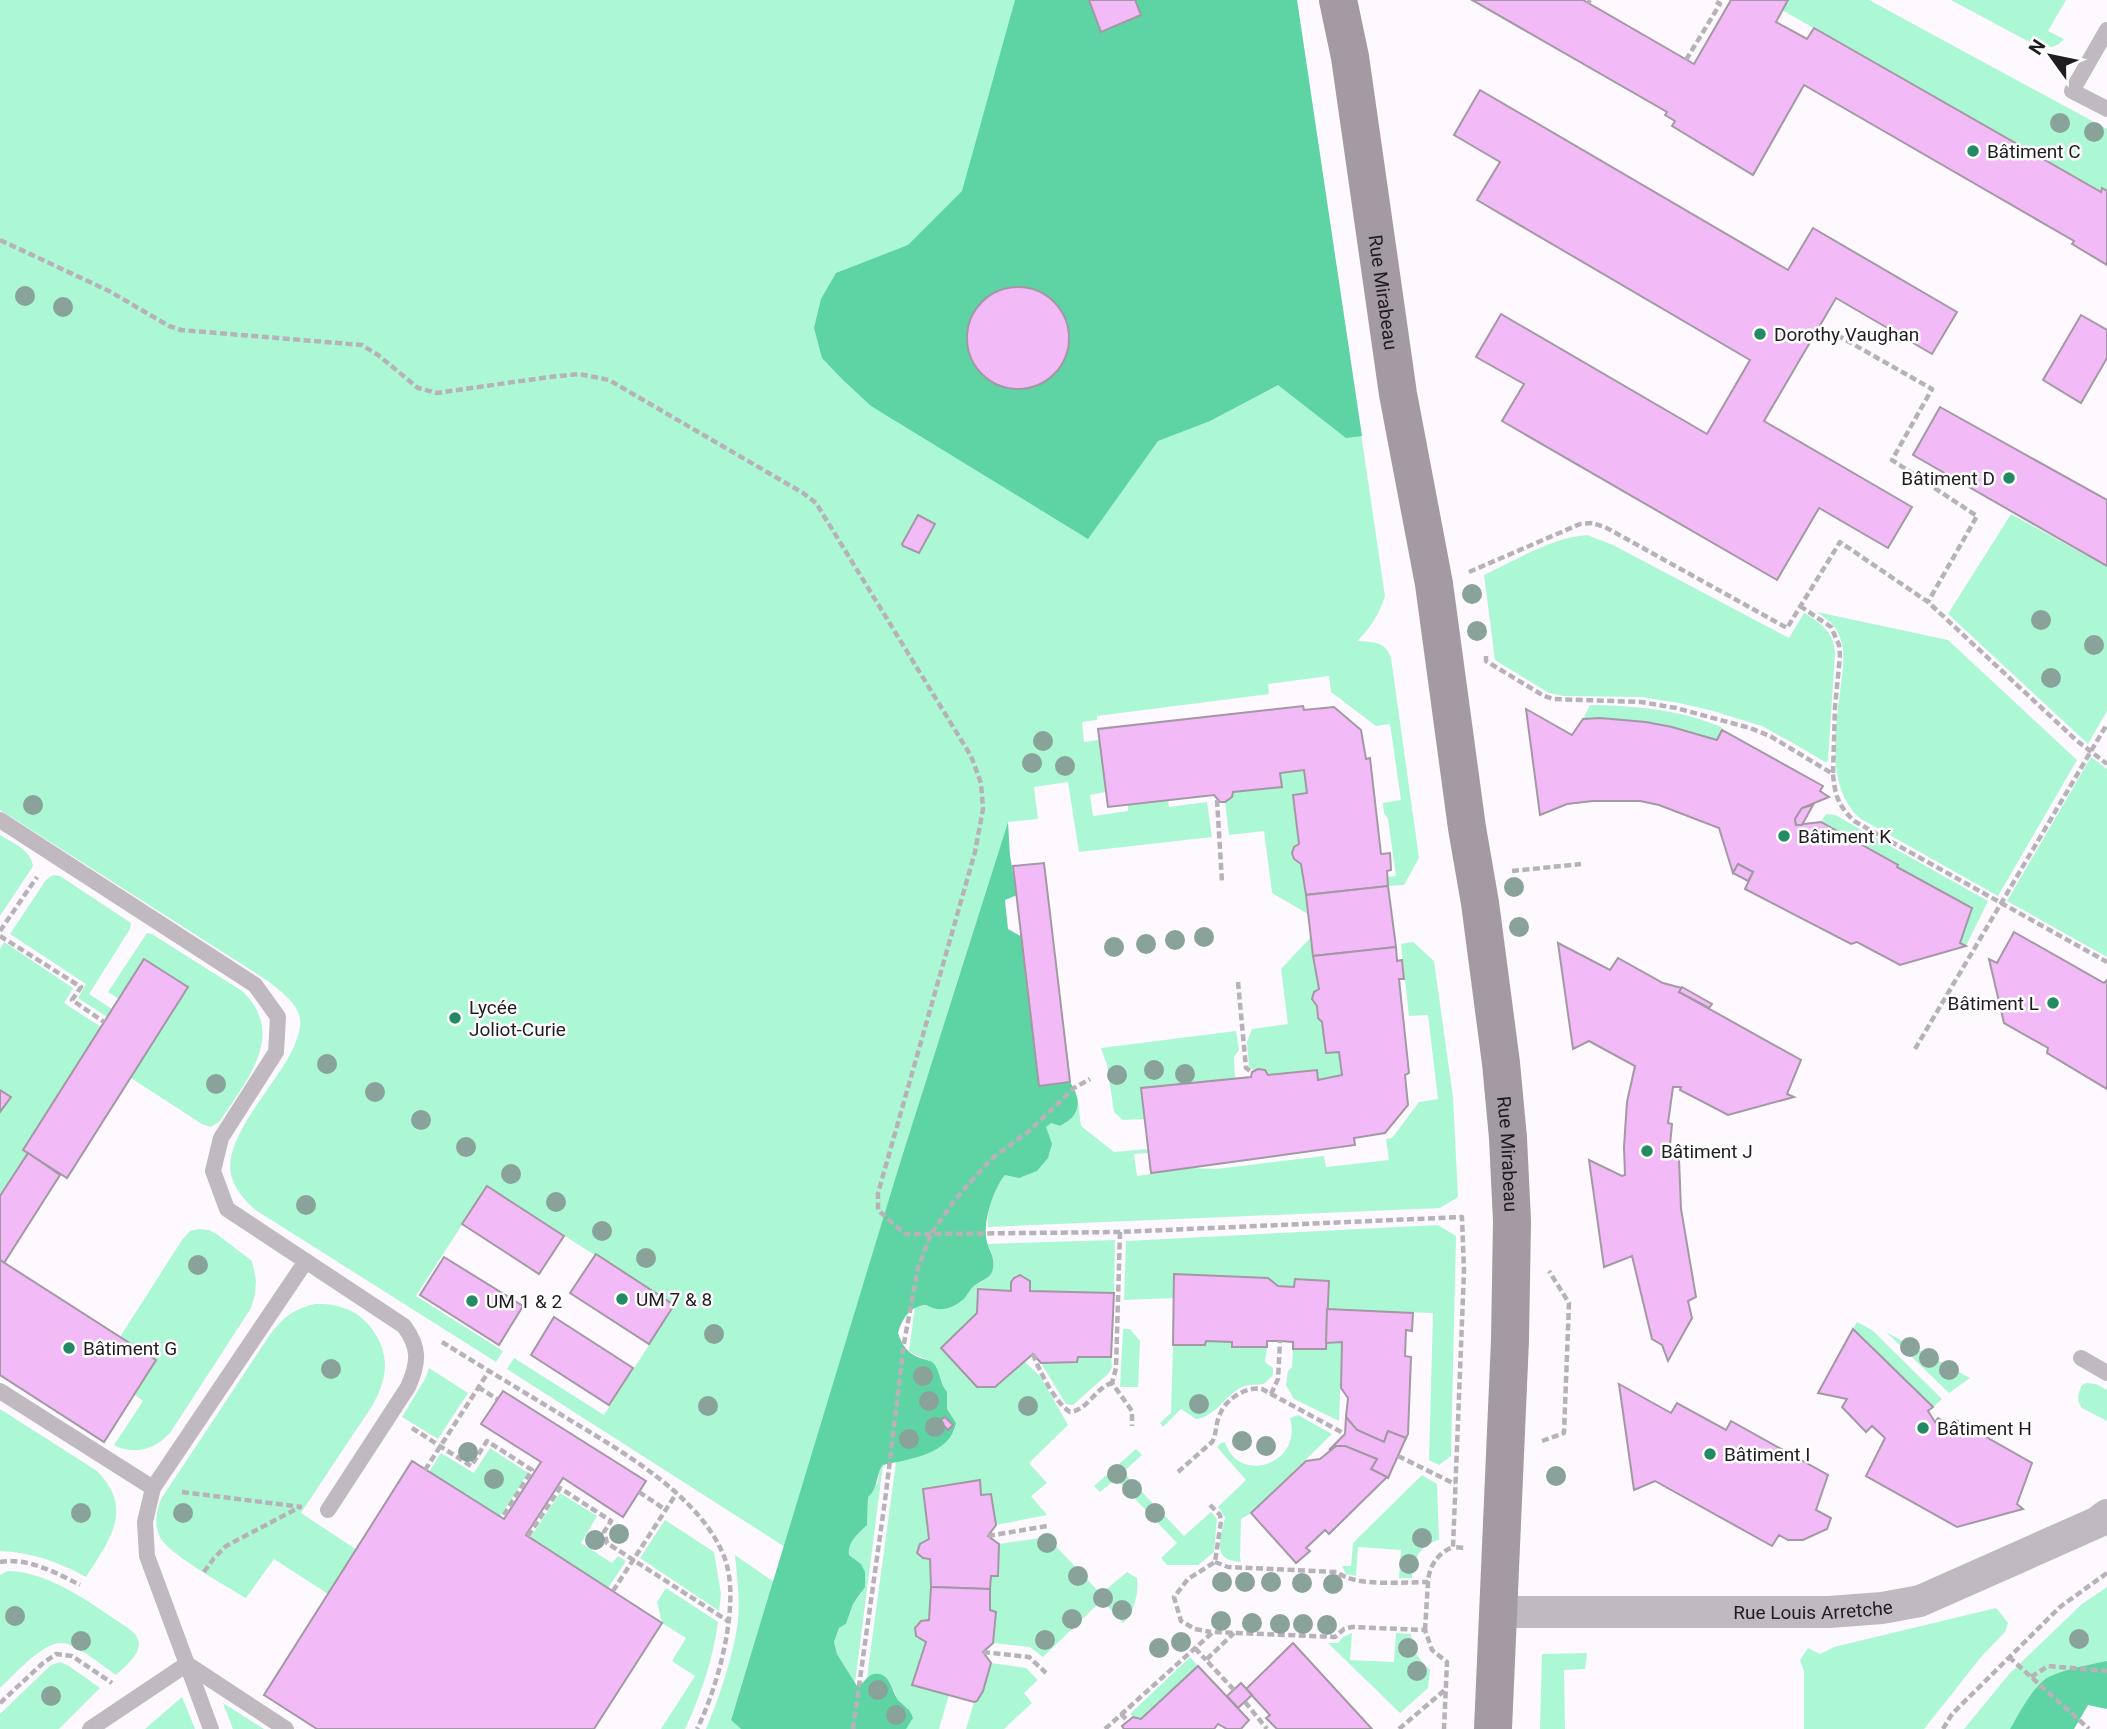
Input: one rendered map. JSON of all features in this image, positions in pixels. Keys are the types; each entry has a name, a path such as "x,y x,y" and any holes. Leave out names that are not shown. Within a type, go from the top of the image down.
{"street":[{"name":"Rue Mirabeau","path":"1338,0 1350,57 1398,394 1434,584 1501,1063 1508,1139 1512,1221 1510,1340 1493,1729"},
{"name":"Rue Mirabeau","path":"1361,0 1418,392 1434,584"},
{"name":"Rue Louis Arretche","path":"1497,1612 1816,1612 1882,1608 1920,1601 2098,1522 2107,1515"}],"lane":[{"path":"2107,30 2072,91 2107,109"},
{"path":"0,820 255,985 278,1017 276,1052 221,1138 213,1171 227,1209 404,1326 413,1339 417,1355 415,1371 408,1387 328,1510"},
{"path":"211,1729 147,1556 145,1522 153,1488 306,1261"},
{"path":"2081,1358 2107,1373"},
{"path":"0,1391 153,1488"},
{"path":"90,1729 187,1664"},
{"path":"187,1664 286,1729"}],"path":[{"path":"1686,60 1721,2 1713,0"},
{"path":"0,240 109,291 169,327 362,345 418,388 437,393 579,374 609,380 816,503 971,756 981,783 983,808 975,852 877,1193 878,1210 905,1234 1121,1232 1462,1217 1464,1270 1452,1547"},
{"path":"1837,335 1932,389 1892,460 1977,516 1928,602"},
{"path":"1434,584 1463,575 1580,524 1592,523 1605,527 1787,628 1840,542 1928,602 2107,764"},
{"path":"1800,607 1831,627 1839,645 1833,774 1835,793 1842,809 1854,821 2107,962"},
{"path":"1443,648 1483,640 1486,661 1544,696 1561,700 1641,702 1676,708 1750,728 1792,748 1833,774"},
{"path":"1915,1049 2107,724"},
{"path":"1217,800 1222,882"},
{"path":"0,930 53,854"},
{"path":"1475,876 1581,863"},
{"path":"0,936 81,987 72,1000 104,1021"},
{"path":"1238,982 1246,1068 1252,1072"},
{"path":"853,1729 909,1309 918,1268 931,1234 954,1201 990,1160 1029,1131 1074,1088 1090,1079"},
{"path":"1112,1383 1116,1368 1121,1232"},
{"path":"404,1326 417,1327 653,1473 705,1521 722,1550 730,1586 724,1647 712,1692 697,1729"},
{"path":"1271,1394 1278,1380 1280,1341"},
{"path":"1033,1354 1062,1406 1070,1412 1079,1409 1105,1385 1112,1383"},
{"path":"425,1469 489,1371"},
{"path":"1112,1383 1132,1411 1132,1426"},
{"path":"478,1387 497,1399"},
{"path":"1178,1472 1212,1442 1219,1415 1232,1400 1256,1388 1345,1434"},
{"path":"391,1414 471,1466 487,1441 532,1470 502,1518"},
{"path":"1398,1456 1455,1484"},
{"path":"153,1488 328,1510"},
{"path":"528,1536 560,1488 611,1521 604,1532 607,1543 728,1621"},
{"path":"639,1492 666,1510"},
{"path":"613,1591 676,1494"},
{"path":"1210,1505 1220,1515 1221,1521 1215,1562 1188,1579 1174,1597 1181,1621 1195,1629 1213,1632 1335,1637 1347,1627 1425,1630"},
{"path":"204,1572 226,1546 300,1507"},
{"path":"988,1536 1047,1526"},
{"path":"1444,1729 1447,1662 1432,1650 1425,1630 1428,1572 1445,1550 1452,1547 1501,1548"},
{"path":"0,1562 22,1562 60,1574 80,1585"},
{"path":"1215,1562 1228,1567 1337,1572 1343,1577 1355,1580 1427,1583"},
{"path":"1943,1729 1952,1714 2060,1607 2107,1573"},
{"path":"1105,1729 1213,1632"},
{"path":"1206,1660 1234,1633"},
{"path":"1195,1648 1234,1690"},
{"path":"983,1652 1029,1657 1046,1673"},
{"path":"0,1703 56,1654 72,1656 110,1681 132,1701"},
{"path":"2009,1657 2089,1729"},
{"path":"2031,1677 2048,1666 2107,1671"},
{"path":"1399,1729 1446,1689"},
{"path":"1245,1702 1267,1729"},
{"path":"1121,1714 1128,1721"}],"green space":[{"path":"0,0 1297,0 1385,596 1374,620 1357,641 1382,645 1391,658 1419,858 1404,885 1388,886 1387,877 1396,876 1388,819 1383,803 1401,800 1390,724 1376,726 1331,692 1329,676 1268,684 1269,694 1097,716 1097,720 1082,722 1084,742 1099,740 1106,792 1090,795 1093,816 1128,811 1128,805 1168,800 1169,807 1207,802 1212,837 1079,852 1068,782 1034,787 1038,819 1008,822 899,1166 785,1547 507,1369 514,1358 604,1415 674,1306 487,1186 416,1296 503,1351 496,1362 254,1209 236,1187 230,1163 234,1146 243,1128 295,1044 300,1024 295,1007 268,981 0,810"},
{"path":"1015,0 1297,0 1362,436 1346,438 1278,385 1210,421 1158,441 1088,539 871,406 822,358 814,328 821,299 836,273 908,245 962,191"},
{"path":"1788,0 1869,0 2107,129 2107,191 2103,188 2101,192 1782,10"},
{"path":"1951,0 2066,0 2048,31 2064,39 2052,47 2035,45"},
{"path":"2011,514 2107,567 2107,711 2088,744 1948,614"},
{"path":"1587,535 1613,545 1789,638 1804,613 1821,625 1832,639 1835,653 1828,761 1825,762 1762,726 1713,711 1641,697 1563,696 1549,693 1495,660 1484,575 1547,545"},
{"path":"1817,612 1948,640 2077,760 1998,896 1861,819 1849,806 1837,774 1835,756 1843,647 1835,628"},
{"path":"1590,705 1673,712 1705,721 1721,727 1722,730 1717,740 1650,724 1583,719"},
{"path":"2091,757 2107,769 2107,957 2007,901"},
{"path":"1304,770 1307,793 1293,795 1299,844 1292,853 1294,859 1301,864 1308,914 1272,893 1264,831 1229,835 1225,802 1232,797 1233,792 1281,787 1280,773"},
{"path":"1826,814 1835,815 1988,901 1966,946 1960,943 1972,907 1821,822"},
{"path":"1008,822 1010,856 1017,895 1005,900 1008,929 1022,937 1039,1085 1070,1082 1078,1101 1076,1112 1067,1122 1060,1126 1051,1123 1046,1127 1052,1144 1048,1158 1037,1171 1019,1178 1005,1175 996,1189 986,1226 987,1242 993,1260 991,1274 973,1287 956,1305 941,1309 926,1305 915,1308 904,1318 898,1333 909,1351 935,1365 947,1392 947,1409 956,1423 952,1434 937,1449 916,1458 883,1465 874,1490 868,1497 867,1525 854,1538 849,1550 849,1555 861,1564 865,1572 865,1587 853,1604 846,1624 839,1628 834,1642 837,1654 857,1686 871,1675 884,1676 913,1718 906,1729 741,1729 731,1720 899,1166"},
{"path":"0,835 25,851 33,866 0,916"},
{"path":"53,875 60,876 131,923 130,929 89,994 112,1009 107,1017 78,998 86,984 10,934 46,880"},
{"path":"147,933 242,991 255,1007 262,1024 262,1040 251,1074 220,1121 211,1127 202,1124 131,1078 188,988 144,959 119,999 108,992"},
{"path":"1311,937 1319,989 1314,992 1312,999 1321,1018 1326,1053 1339,1052 1342,1075 1318,1080 1316,1070 1268,1075 1265,1071 1254,1070 1249,1067 1247,1042 1252,1029 1288,1024 1281,969"},
{"path":"4,942 73,988 64,1003 101,1027 23,1150 28,1153 0,1196 0,1112 10,1097 0,1090 0,949"},
{"path":"1413,942 1434,961 1453,1097 1458,1197 1440,1208 988,1227 997,1186 1005,1175 1037,1171 1050,1150 1046,1127 1050,1123 1060,1126 1072,1117 1076,1109 1077,1093 1081,1126 1114,1152 1148,1149 1149,1153 1134,1154 1137,1176 1190,1168 1216,1169 1324,1156 1326,1167 1389,1160 1386,1139 1392,1138 1419,1102 1438,1099 1428,1015 1409,1016 1401,944"},
{"path":"1236,1031 1239,1050 1234,1057 1235,1078 1141,1088 1144,1119 1123,1120 1114,1112 1107,1065 1101,1048"},
{"path":"1438,1225 1456,1236 1451,1456 1439,1465 1429,1460 1433,1313 1327,1309 1328,1281 1295,1279 1294,1287 1278,1286 1267,1278 1175,1274 1174,1298 1124,1300 1126,1241"},
{"path":"199,1229 218,1235 252,1261 256,1280 251,1308 170,1433 151,1447 137,1450 122,1448 114,1445 143,1401 134,1394 156,1360 120,1337 182,1240 190,1231"},
{"path":"1115,1240 1114,1293 1030,1291 1030,1281 1020,1275 1012,1282 1011,1291 978,1289 977,1313 941,1348 978,1387 995,1387 1024,1361 1040,1376 1068,1425 1029,1463 1047,1483 1031,1496 1047,1515 996,1525 991,1494 981,1495 979,1480 923,1489 929,1539 920,1544 917,1553 930,1559 931,1587 929,1620 921,1621 915,1628 916,1636 926,1642 912,1685 949,1695 939,1729 906,1729 908,1708 897,1699 894,1690 871,1675 867,1677 896,1462 913,1458 954,1432 956,1423 947,1409 943,1386 934,1364 909,1351 915,1307 926,1305 936,1309 947,1308 962,1301 975,1285 986,1279 992,1271 993,1257 987,1244"},
{"path":"315,1304 339,1306 361,1317 376,1335 385,1359 381,1388 374,1402 301,1513 357,1550 328,1594 274,1559 246,1598 199,1570 165,1544 157,1527 158,1509 161,1499 271,1333 290,1314"},
{"path":"1857,1322 1872,1330 1942,1399 1933,1407 1853,1329"},
{"path":"1123,1329 1130,1329 1140,1341 1138,1387 1120,1387"},
{"path":"1886,1332 1970,1378 1949,1393"},
{"path":"1206,1341 1232,1342 1232,1347 1267,1347 1265,1362 1273,1368 1273,1375 1264,1384 1242,1387 1203,1417 1196,1419 1181,1409 1163,1427 1160,1423 1171,1413 1173,1345 1205,1345"},
{"path":"1342,1342 1339,1421 1294,1399 1286,1385 1288,1371 1292,1367 1293,1349 1325,1349 1326,1343"},
{"path":"1078,1357 1111,1357 1112,1367 1109,1373 1073,1405 1066,1404 1041,1363"},
{"path":"429,1368 468,1393 438,1439 402,1417"},
{"path":"2096,1384 2107,1390 2107,1421 2080,1405 2079,1394 2082,1385"},
{"path":"0,1409 97,1471 108,1485 115,1499 114,1525 103,1551 86,1577 44,1559 23,1553 0,1551"},
{"path":"1298,1415 1332,1434 1251,1513 1241,1519 1241,1562 1231,1560 1221,1553 1220,1541 1225,1517 1218,1507 1246,1480 1217,1447 1225,1442 1232,1455 1242,1463 1255,1466 1267,1464 1279,1458 1287,1448 1291,1434 1290,1418"},
{"path":"490,1448 528,1473 500,1517 429,1472 441,1453 474,1473"},
{"path":"1136,1449 1142,1455 1123,1472 1184,1536 1211,1512 1217,1519 1214,1552 1198,1565 1167,1565 1161,1558 1177,1543 1116,1479 1100,1492 1094,1486"},
{"path":"883,1465 855,1683 837,1654 834,1642 839,1628 846,1624 853,1604 862,1593 861,1564 849,1555 849,1550 854,1538 867,1525 868,1497 878,1483"},
{"path":"1422,1475 1437,1484 1439,1540 1422,1549 1414,1565 1412,1578 1399,1578 1401,1550 1358,1547 1356,1576 1346,1574 1342,1566 1351,1566 1353,1543"},
{"path":"560,1493 597,1516 581,1543 612,1563 618,1556 626,1561 608,1588 530,1538"},
{"path":"665,1520 714,1552 721,1594 719,1611 640,1558"},
{"path":"1047,1537 1101,1594 1127,1572 1137,1578 1137,1584 1133,1608 1123,1623 1102,1600 1043,1657 1030,1647 993,1643 996,1612 990,1610 991,1576 999,1544"},
{"path":"735,1555 774,1582 731,1719 741,1729 706,1729 725,1676 738,1620"},
{"path":"8,1571 40,1577 86,1600 135,1634 139,1647 137,1653 116,1675 76,1648 63,1643 55,1644 29,1660 0,1688 0,1575"},
{"path":"2107,1587 2107,1661 2065,1671 2044,1680 2029,1697 2010,1729 1964,1729 2010,1673 2082,1604"},
{"path":"666,1588 718,1622 706,1677 685,1729 661,1729 695,1676 672,1661 686,1638 662,1623 657,1602"},
{"path":"1996,1608 2008,1623 2005,1632 1981,1657 1924,1729 1804,1729 1804,1671 1800,1660 1808,1648 1820,1654 1834,1647"},
{"path":"1352,1633 1350,1660 1394,1662 1396,1633 1411,1634 1416,1654 1430,1670 1428,1688 1400,1713 1328,1643 1338,1643"},
{"path":"1587,1653 1585,1669 1564,1670 1565,1729 1540,1729 1542,1654"},
{"path":"1190,1657 1198,1666 1141,1719 1130,1714"},
{"path":"2107,1661 2107,1709 2088,1705 2074,1729 2010,1729 2029,1697 2044,1680 2065,1671"},
{"path":"60,1662 100,1688 59,1729 0,1729 0,1714 51,1665"},
{"path":"991,1663 1026,1668 1038,1680 1024,1693 1032,1703 1004,1729 966,1729 974,1702 983,1691"},
{"path":"182,1697 195,1729 145,1729"},
{"path":"223,1703 264,1729 233,1729"}],"building":[{"path":"1089,0 1135,0 1141,15 1101,32"},
{"name":"Bâtiment C","path":"1472,0 1583,0 1694,64 1731,0 1788,0 1776,22 1807,39 1814,28 2101,192 2102,188 2107,191 2107,265 2072,244 2074,241 1804,85 1753,175 1672,126 1675,121 1665,115 1667,112"},
{"name":"Dorothy Vaughan","path":"1480,90 1788,270 1813,228 1957,312 1932,354 1836,298 1764,421 1912,507 1888,548 1819,508 1777,580 1502,421 1524,384 1476,357 1501,314 1707,434 1750,360 1477,200 1500,162 1454,135"},
{"path":"1018,287 1037,291 1054,302 1065,319 1069,338 1065,357 1054,374 1037,385 1018,389 999,385 982,374 971,357 967,338 971,319 982,302 999,291"},
{"path":"2081,315 2107,330 2107,358 2081,403 2043,380"},
{"name":"Bâtiment D","path":"1940,407 2107,500 2107,566 1913,455"},
{"path":"918,515 935,524 919,553 902,544"},
{"path":"1303,706 1304,710 1334,707 1361,730 1366,759 1370,758 1381,854 1390,853 1388,886 1306,895 1301,864 1294,859 1292,853 1294,847 1299,844 1293,795 1307,793 1304,770 1280,773 1282,787 1233,792 1232,797 1225,802 1220,802 1214,795 1108,807 1098,729"},
{"name":"Bâtiment K","path":"1526,709 1572,735 1583,719 1600,718 1646,722 1717,740 1722,730 1823,786 1820,791 1829,797 1802,808 1795,819 1796,825 1821,822 1972,908 1960,943 1966,946 1900,965 1857,942 1851,944 1745,889 1753,872 1738,864 1733,873 1719,828 1659,805 1640,801 1593,801 1567,804 1540,815"},
{"path":"1813,805 1802,825 1796,825 1795,819 1802,808"},
{"path":"1044,863 1070,1082 1039,1086 1013,866"},
{"path":"1738,864 1753,872 1748,881 1733,873"},
{"path":"1388,886 1396,947 1313,956 1306,895"},
{"name":"Bâtiment L","path":"2014,932 2104,983 2107,980 2107,1089 2047,1053 2048,1048 2004,1023 1989,959 1997,963"},
{"name":"Bâtiment J","path":"1558,943 1610,970 1618,958 1663,983 1682,988 1679,992 1801,1060 1787,1094 1794,1097 1728,1115 1680,1090 1681,1087 1673,1087 1668,1123 1672,1124 1669,1156 1679,1159 1681,1209 1696,1297 1688,1301 1692,1318 1668,1361 1662,1345 1652,1339 1632,1256 1604,1267 1589,1160 1625,1175 1627,1102 1635,1066 1589,1041 1573,1049"},
{"path":"1396,947 1397,961 1402,960 1404,979 1399,979 1409,1073 1405,1075 1408,1105 1385,1133 1354,1138 1355,1145 1151,1173 1141,1088 1251,1077 1252,1072 1258,1069 1265,1070 1268,1075 1317,1070 1318,1080 1342,1075 1339,1052 1326,1053 1322,1022 1312,999 1314,992 1319,989 1313,956"},
{"path":"144,959 188,987 67,1178 23,1150"},
{"path":"1682,987 1712,1004 1709,1008 1679,992"},
{"path":"0,1090 11,1097 0,1112"},
{"path":"28,1153 60,1175 4,1263 0,1260 0,1196"},
{"path":"487,1186 564,1236 539,1274 462,1224"},
{"name":"UM 7 & 8","path":"596,1254 674,1305 649,1344 570,1293"},
{"name":"UM 1 & 2","path":"444,1257 523,1306 499,1345 420,1295"},
{"name":"Bâtiment G","path":"0,1260 156,1360 104,1442 0,1375"},
{"path":"1174,1274 1268,1278 1278,1286 1294,1287 1295,1279 1329,1281 1326,1349 1293,1349 1293,1342 1280,1341 1267,1341 1267,1347 1232,1347 1232,1342 1206,1341 1205,1345 1173,1345"},
{"path":"1020,1275 1030,1281 1030,1291 1114,1293 1111,1357 1078,1357 1077,1362 1041,1363 1033,1354 995,1387 977,1387 941,1348 977,1313 978,1289 1011,1291 1011,1282"},
{"path":"1327,1309 1413,1313 1412,1331 1406,1330 1405,1356 1411,1357 1406,1438 1388,1431 1384,1442 1357,1430 1349,1423 1346,1417 1348,1398 1341,1388 1342,1342 1326,1343"},
{"path":"554,1317 633,1368 609,1405 531,1355"},
{"name":"Bâtiment H","path":"1853,1329 1933,1407 1928,1411 1935,1422 1938,1418 1953,1427 1956,1420 2032,1463 2017,1504 2023,1509 1957,1527 1866,1476 1885,1438 1872,1426 1866,1432 1842,1407 1847,1399 1818,1393"},
{"name":"Bâtiment I","path":"1619,1384 1671,1413 1677,1403 1726,1430 1731,1421 1828,1475 1816,1510 1831,1518 1827,1529 1803,1540 1788,1540 1779,1535 1772,1546 1655,1481 1634,1490"},
{"path":"503,1391 646,1481 623,1517 563,1478 526,1535 662,1623 594,1729 317,1729 264,1695 412,1461 504,1519 541,1462 481,1424"},
{"path":"945,1417 953,1425 948,1430 939,1421"},
{"path":"1346,1417 1357,1430 1384,1442 1388,1431 1406,1438 1388,1478 1371,1469 1377,1459 1345,1446 1336,1446 1329,1450 1345,1434"},
{"path":"1336,1446 1345,1446 1377,1459 1371,1469 1387,1477 1329,1534 1325,1530 1306,1548 1310,1551 1296,1563 1251,1513 1306,1461 1320,1459"},
{"path":"980,1480 981,1495 991,1494 996,1525 988,1536 999,1544 998,1576 991,1576 990,1589 931,1587 930,1559 917,1553 920,1544 929,1539 923,1489"},
{"path":"931,1587 990,1589 990,1610 996,1612 993,1643 983,1652 991,1663 983,1691 977,1701 912,1685 926,1642 916,1636 915,1628 921,1621 929,1620"},
{"path":"1293,1643 1372,1729 1277,1729 1266,1718 1270,1715 1246,1689"},
{"path":"1198,1666 1249,1720 1241,1729 1227,1729 1218,1724 1214,1729 1124,1729 1122,1726 1133,1717 1141,1719"},
{"path":"1241,1683 1252,1695 1238,1708 1227,1696"}],"place":[{"name":"Bâtiment C","path":"1973,151"},
{"name":"Dorothy Vaughan","path":"1760,334"},
{"name":"Bâtiment D","path":"2009,478"},
{"name":"Bâtiment K","path":"1784,836"},
{"name":"Bâtiment L","path":"2053,1003"},
{"name":"Lycée Joliot-Curie","path":"455,1018"},
{"name":"Bâtiment J","path":"1647,1151"},
{"name":"UM 7 & 8","path":"622,1299"},
{"name":"UM 1 & 2","path":"472,1301"},
{"name":"Bâtiment G","path":"69,1348"},
{"name":"Bâtiment H","path":"1923,1428"},
{"name":"Bâtiment I","path":"1710,1454"}]}
